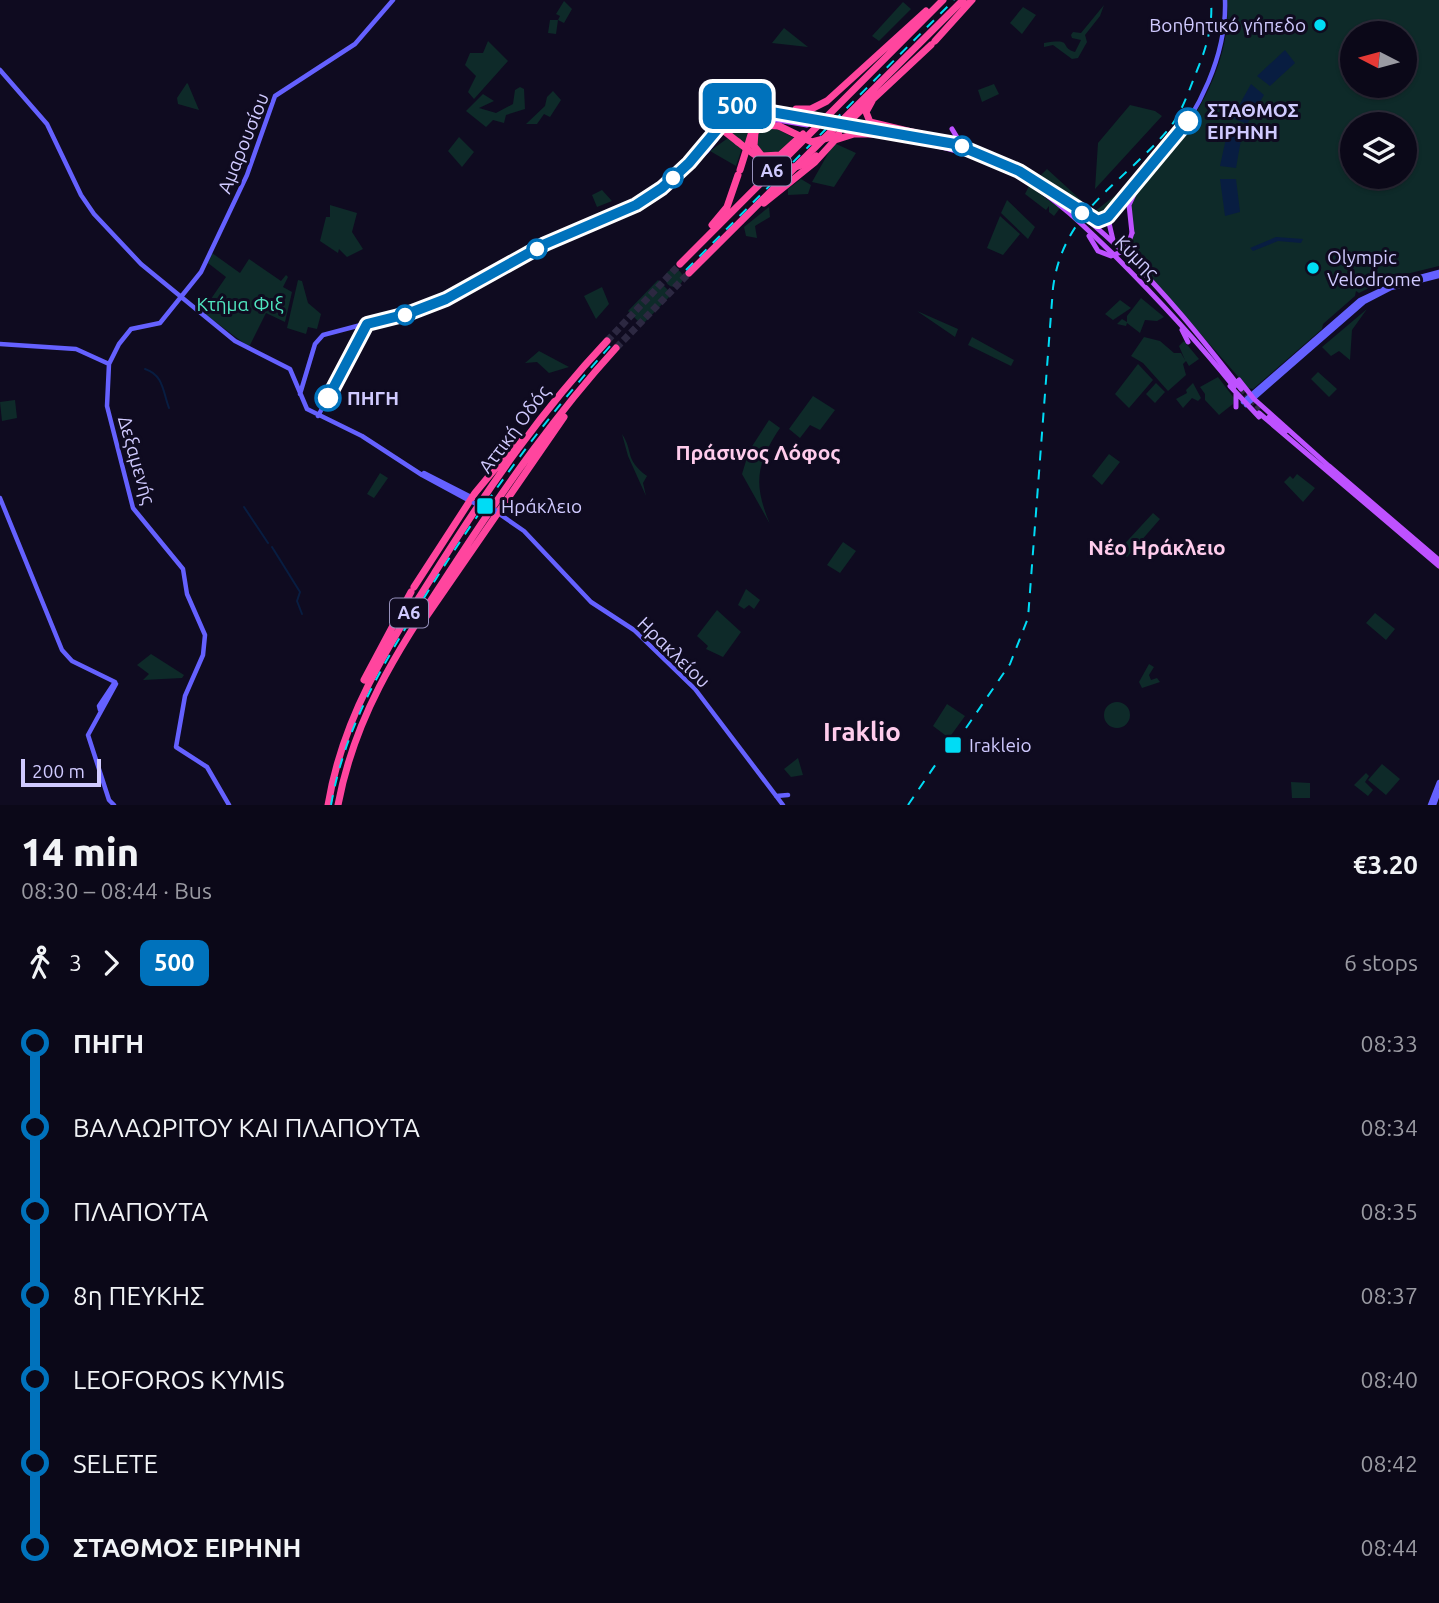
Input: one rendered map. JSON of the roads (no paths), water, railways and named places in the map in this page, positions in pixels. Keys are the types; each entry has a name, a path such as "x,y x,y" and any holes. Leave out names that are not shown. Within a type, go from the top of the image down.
{"highway":[{"name":"Α6","path":"805,120 771,117 757,121 727,207 679,263 941,0"},
{"path":"796,109 811,109 827,101 941,0"},
{"name":"Α6","path":"689,273 963,0"},
{"path":"717,140 729,134 762,161 781,168 801,166 816,156 883,87 933,43 972,0"},
{"path":"883,87 867,108 870,122 962,144"},
{"path":"842,102 780,155 762,156 754,146 755,132 766,124 779,126 810,141 845,130 875,132"},
{"path":"805,120 854,134"},
{"path":"724,236 803,172 835,140 854,134 875,132"},
{"name":"Αττική Οδός","path":"328,805 341,746 360,697 398,630 484,496 560,393 607,341"},
{"name":"Αττική Οδός","path":"338,805 355,738 388,668 507,486 592,374 616,348"},
{"path":"388,668 432,610 495,511 533,464 592,374"},
{"path":"341,746 345,724 369,668 413,590 464,512 560,393"},
{"path":"461,496 464,512"}],"main road":[{"name":"Αμαρουσίου","path":"109,364 119,344 131,330 160,323 182,298 206,262 238,195 275,96 283,88 355,44 393,0"},
{"path":"1130,261 1109,231 1110,219 1143,175 1180,134 1192,115 1216,59 1224,26 1224,0"},
{"name":"Ηρακλείου","path":"0,70 47,124 93,214 141,264 235,341 288,367 305,407 318,416 358,433 418,471 473,500"},
{"path":"738,109 759,117 845,130"},
{"path":"738,109 805,120"},
{"path":"504,268 647,198 729,134 738,109"},
{"path":"951,129 962,144 970,149"},
{"name":"Κύμης","path":"875,132 931,138 970,149 1030,177 1130,261 1254,397 1260,410 1439,560"},
{"name":"Κύμης","path":"875,132 947,148 994,164 1025,180 1077,215 1163,305 1238,391"},
{"path":"300,395 319,338 328,333 418,311 575,233 621,215 648,201 717,140"},
{"path":"1077,215 1096,249 1111,256 1128,248 1132,233 1129,205 1143,175"},
{"path":"1077,215 1101,221 1121,202"},
{"path":"1245,403 1357,302 1394,284 1439,274"},
{"name":"Κύμης","path":"1162,295 1245,403 1303,454 1329,469 1439,567"},
{"name":"Κύμης","path":"1163,305 1182,330 1238,391"},
{"path":"318,416 367,324"},
{"path":"1182,330 1188,342"},
{"path":"0,344 76,349 109,364"},
{"name":"Δεξαμενής","path":"109,364 107,406 133,508 183,569 187,594 205,635 204,655 185,696 176,747 208,767 229,805"},
{"path":"1236,407 1238,391"},
{"name":"Ηρακλείου","path":"418,471 495,511 528,536 591,602 634,630 688,682 783,805"},
{"path":"0,498 62,650 72,661 116,682 89,732 112,804"},
{"path":"1432,805 1439,782"},
{"path":"1432,805 1439,791"},
{"path":"776,796 788,795"}],"water":[{"path":"1285,50 1295,63 1270,86 1257,76"},
{"path":"1251,84 1264,95 1247,124 1232,118"},
{"path":"1228,129 1242,134 1236,168 1220,166"},
{"path":"1220,179 1236,179 1240,212 1225,216"},
{"path":"1276,237 1303,239 1301,243 1278,241 1253,251 1250,248"},
{"path":"1354,253 1356,263 1336,266 1335,256"}],"waterway":[{"path":"145,369 159,380 169,408"},
{"path":"244,507 268,543"},
{"path":"272,547 300,592 297,601 302,614"}],"tunnel":[{"path":"607,341 680,264"},
{"path":"616,348 689,273"},
{"path":"1241,389 1261,411"}],"railway":[{"path":"686,270 954,0"},
{"path":"966,728 1010,664 1028,618 1053,288 1059,261 1081,219 1167,131 1176,118 1206,46 1210,29 1211,0"},
{"path":"331,805 337,776 356,721 368,694 411,618 469,528 514,465 611,345"},
{"path":"908,805 938,761"}],"place":[{"name":"Βοηθητικό γήπεδο","path":"1320,25"},
{"name":"ΣΤΑΘΜΟΣ ΕΙΡΗΝΗ","path":"1188,121"},
{"name":"Olympic Velodrome","path":"1313,268"},
{"name":"ΠΗΓΗ","path":"328,398"},
{"name":"Ηράκλειο","path":"485,506"},
{"name":"Irakleio","path":"953,745"}],"district":[{"name":"Πράσινος Λόφος","path":"758,453"},
{"name":"Νέο Ηράκλειο","path":"1157,548"},
{"name":"Iraklio","path":"862,732"}],"park label":[{"name":"Κτήμα Φιξ","path":"240,304"}]}
